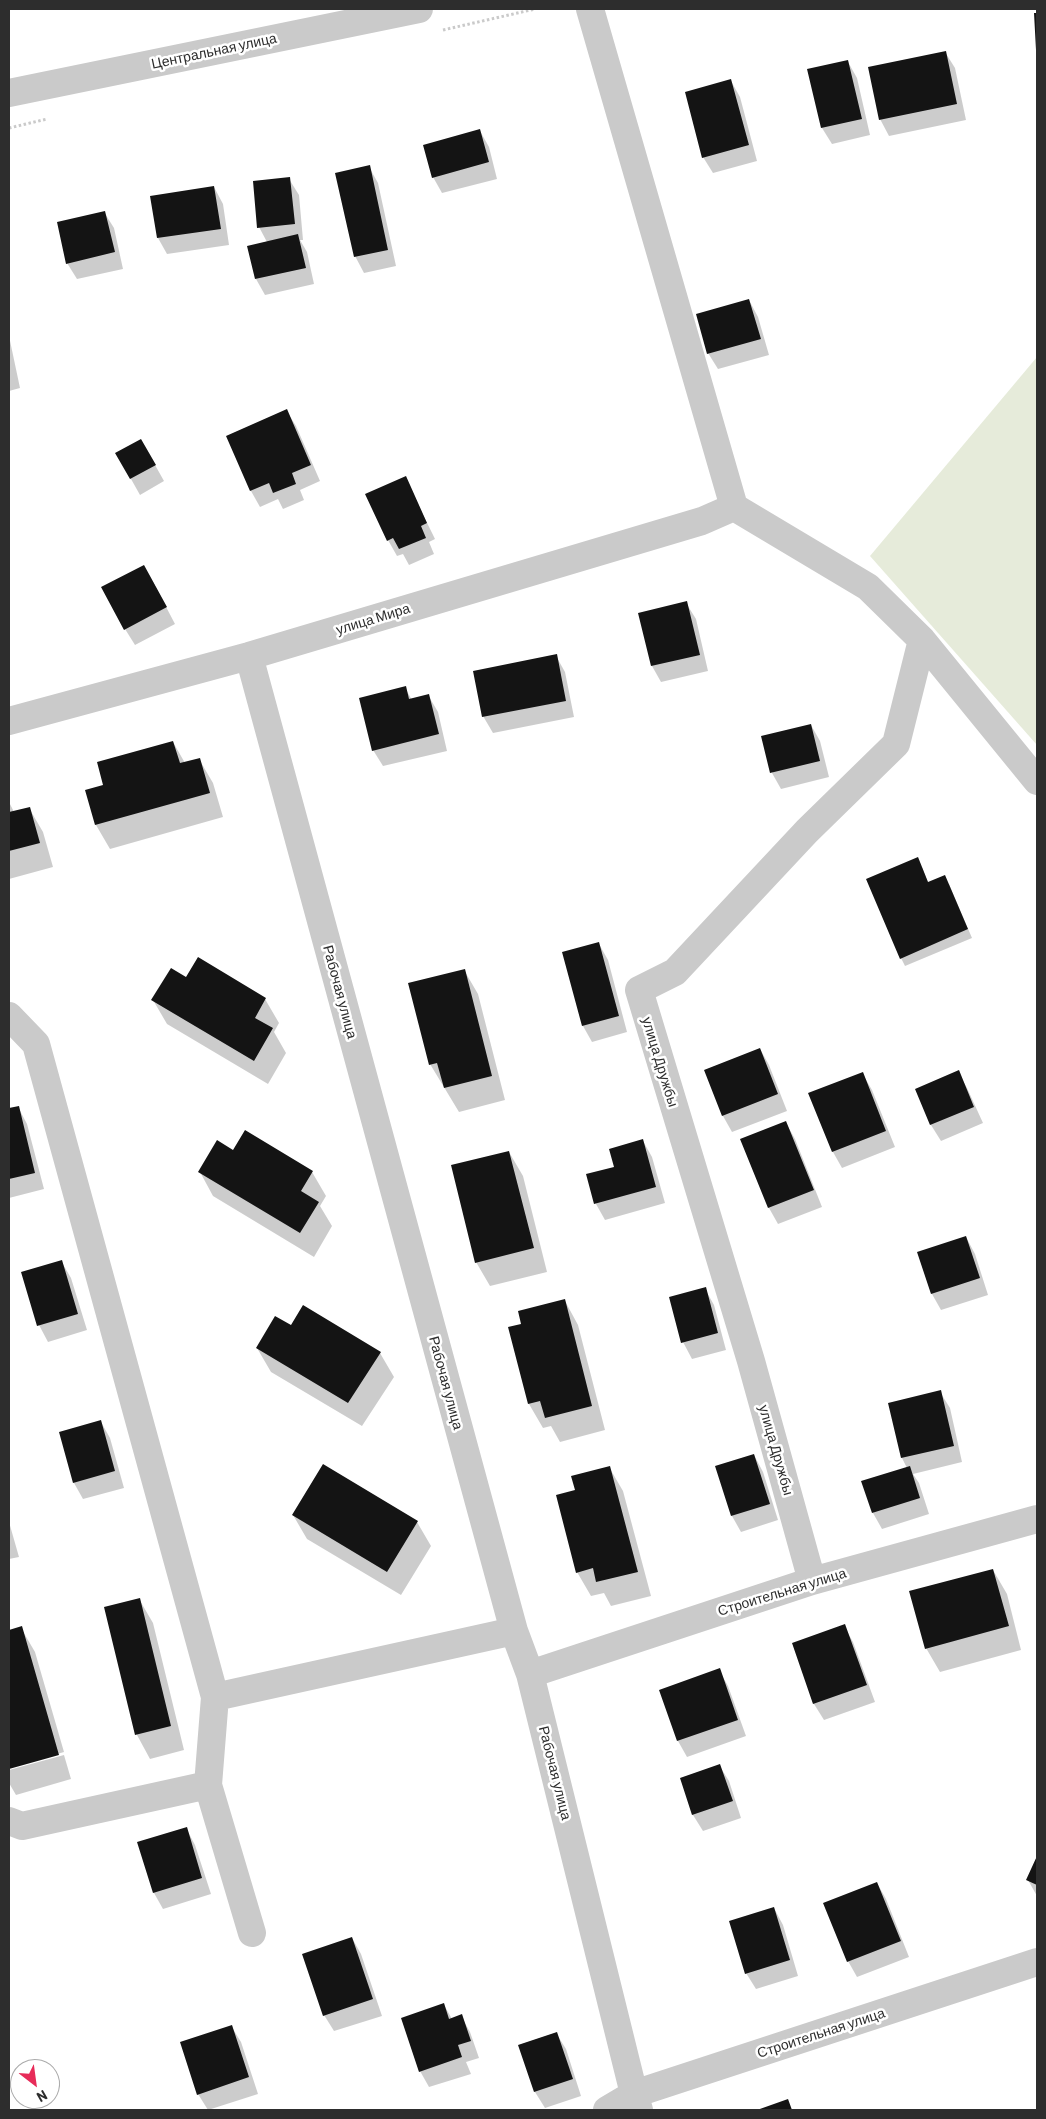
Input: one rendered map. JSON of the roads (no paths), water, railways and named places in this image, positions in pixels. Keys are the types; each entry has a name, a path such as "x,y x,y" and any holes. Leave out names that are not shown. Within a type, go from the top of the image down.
{"street":[{"name":"Центральная улица","path":"9,93 419,9"},
{"path":"590,9 734,507 868,587 922,640 1037,782"},
{"name":"улица Мира","path":"9,721 249,656 702,521 734,507"},
{"name":"улица Дружбы","path":"812,1581 751,1361 639,990 675,972 807,831 896,744 922,640"},
{"name":"Рабочая улица","path":"249,656 514,1631 530,1674 637,2102"},
{"path":"9,1016 36,1044 215,1698 208,1785 252,1933"},
{"name":"Строительная улица","path":"530,1674 812,1581 1037,1519"},
{"path":"215,1698 514,1631"},
{"path":"9,1821 22,1826 208,1785"},
{"name":"Строительная улица","path":"607,2110 637,2102 1037,1962"}]}
